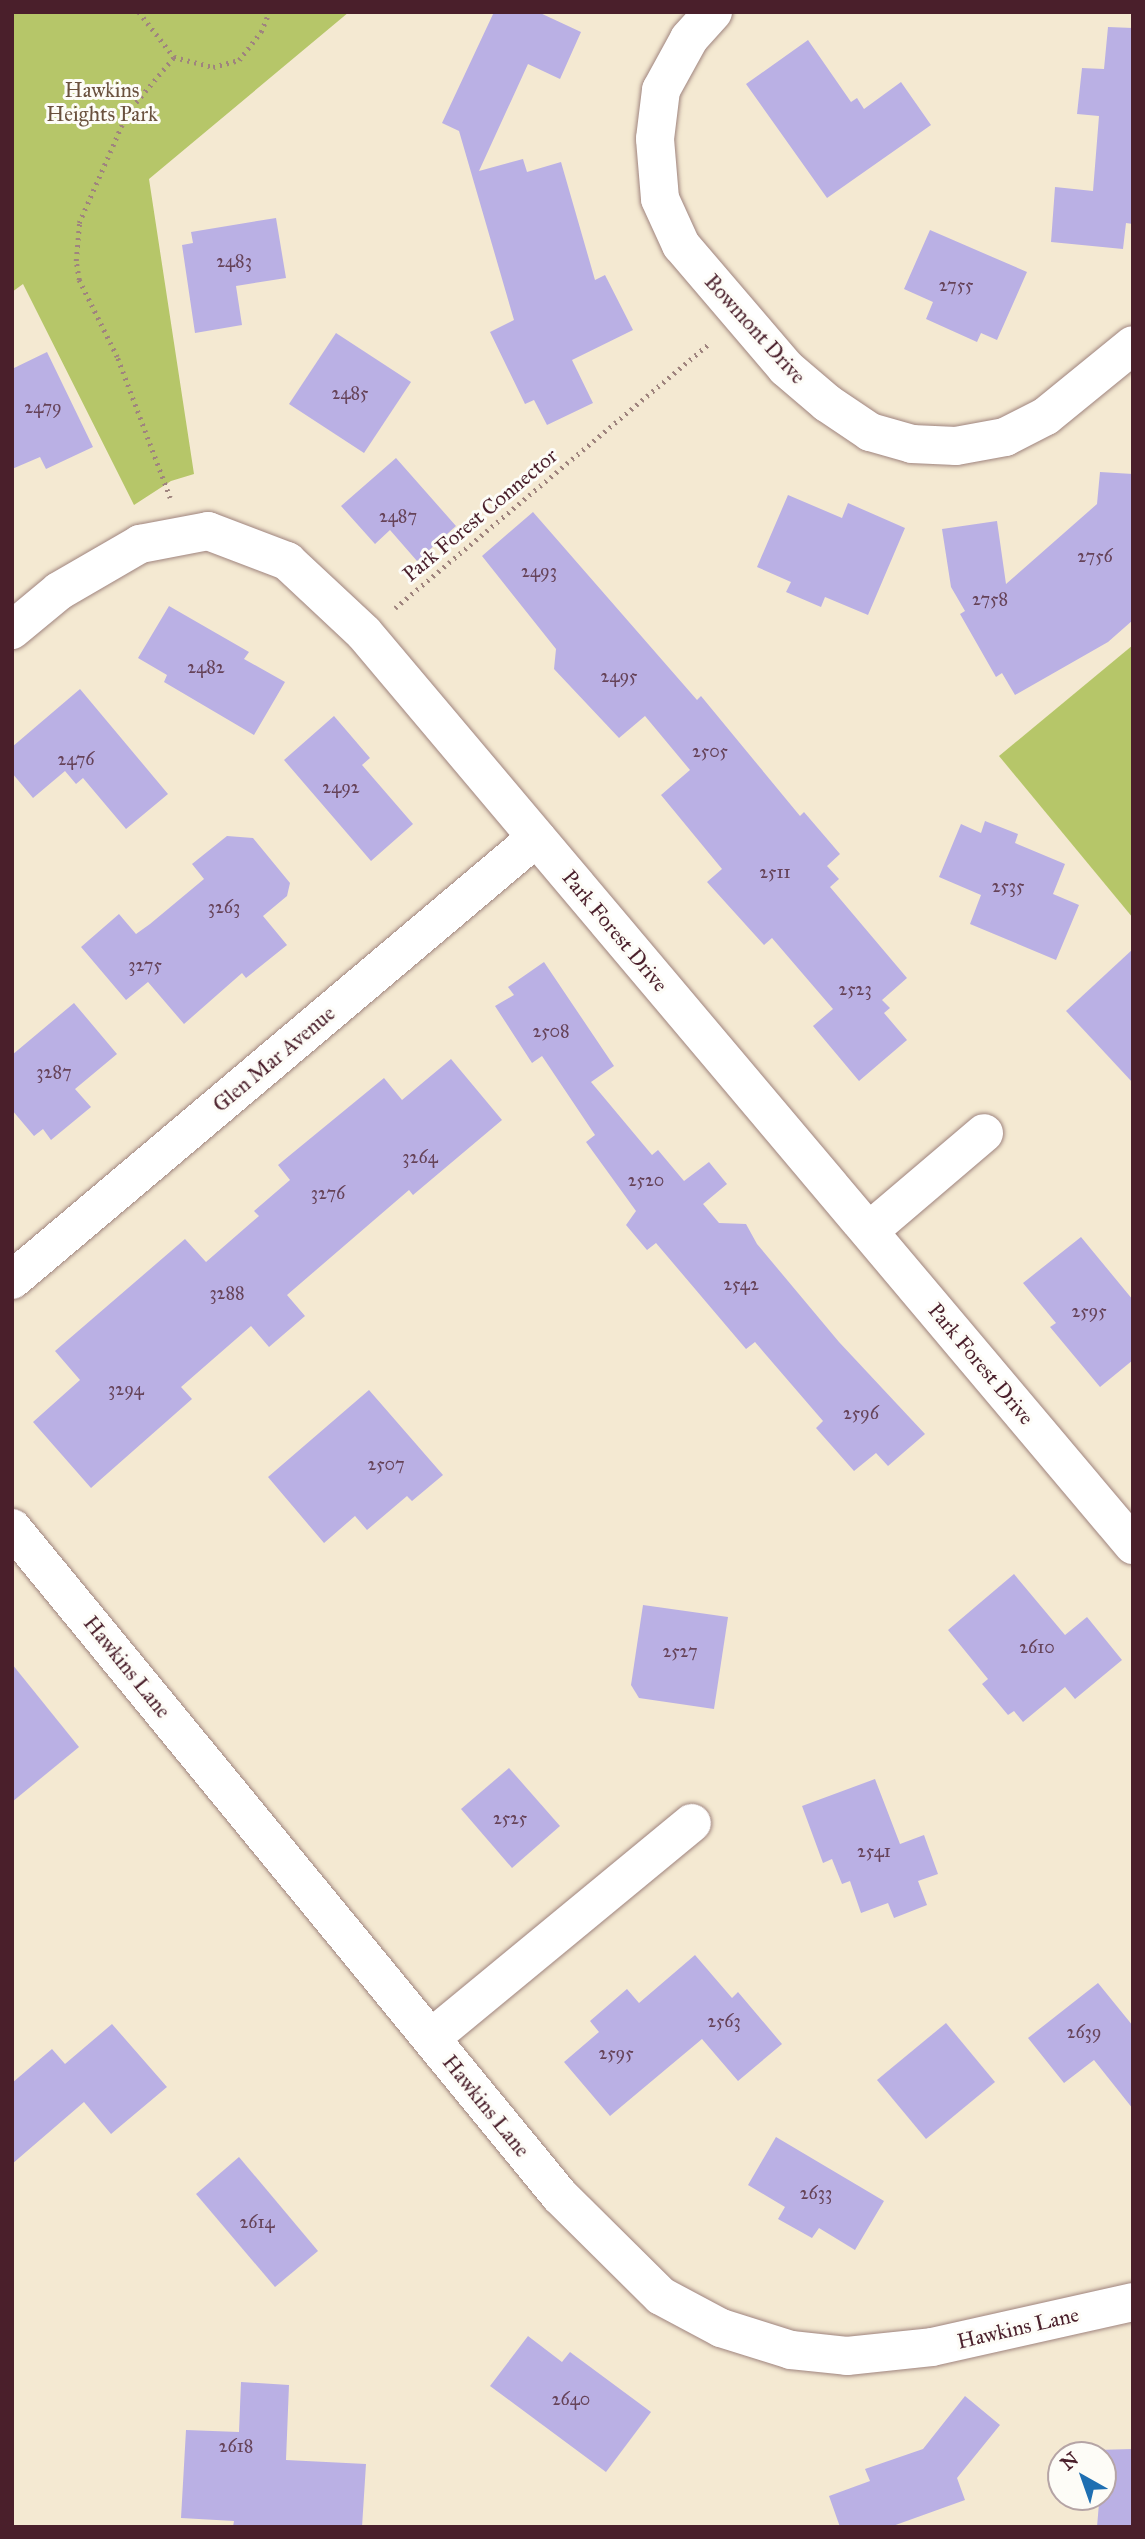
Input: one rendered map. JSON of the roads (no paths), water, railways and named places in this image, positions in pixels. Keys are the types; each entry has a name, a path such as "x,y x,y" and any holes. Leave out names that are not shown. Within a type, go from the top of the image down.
{"street":[{"name":"Bowmont Drive","path":"713,12 689,39 661,90 655,139 660,199 689,255 786,368 827,403 870,432 912,444 956,446 1005,437 1046,416 1133,345"},
{"name":"Park Forest Drive","path":"12,630 59,591 140,544 208,531 287,561 365,633 1133,1545"},
{"name":"Glen Mar Avenue","path":"12,1280 536,838"},
{"path":"869,1231 984,1133"},
{"name":"Hawkins Lane","path":"12,1528 430,2038 608,2248 661,2296 721,2328 791,2350 847,2356 932,2347 1133,2302"},
{"path":"430,2038 692,1823"}],"park label":[{"name":"Hawkins Heights Park","path":"102,102"}]}
